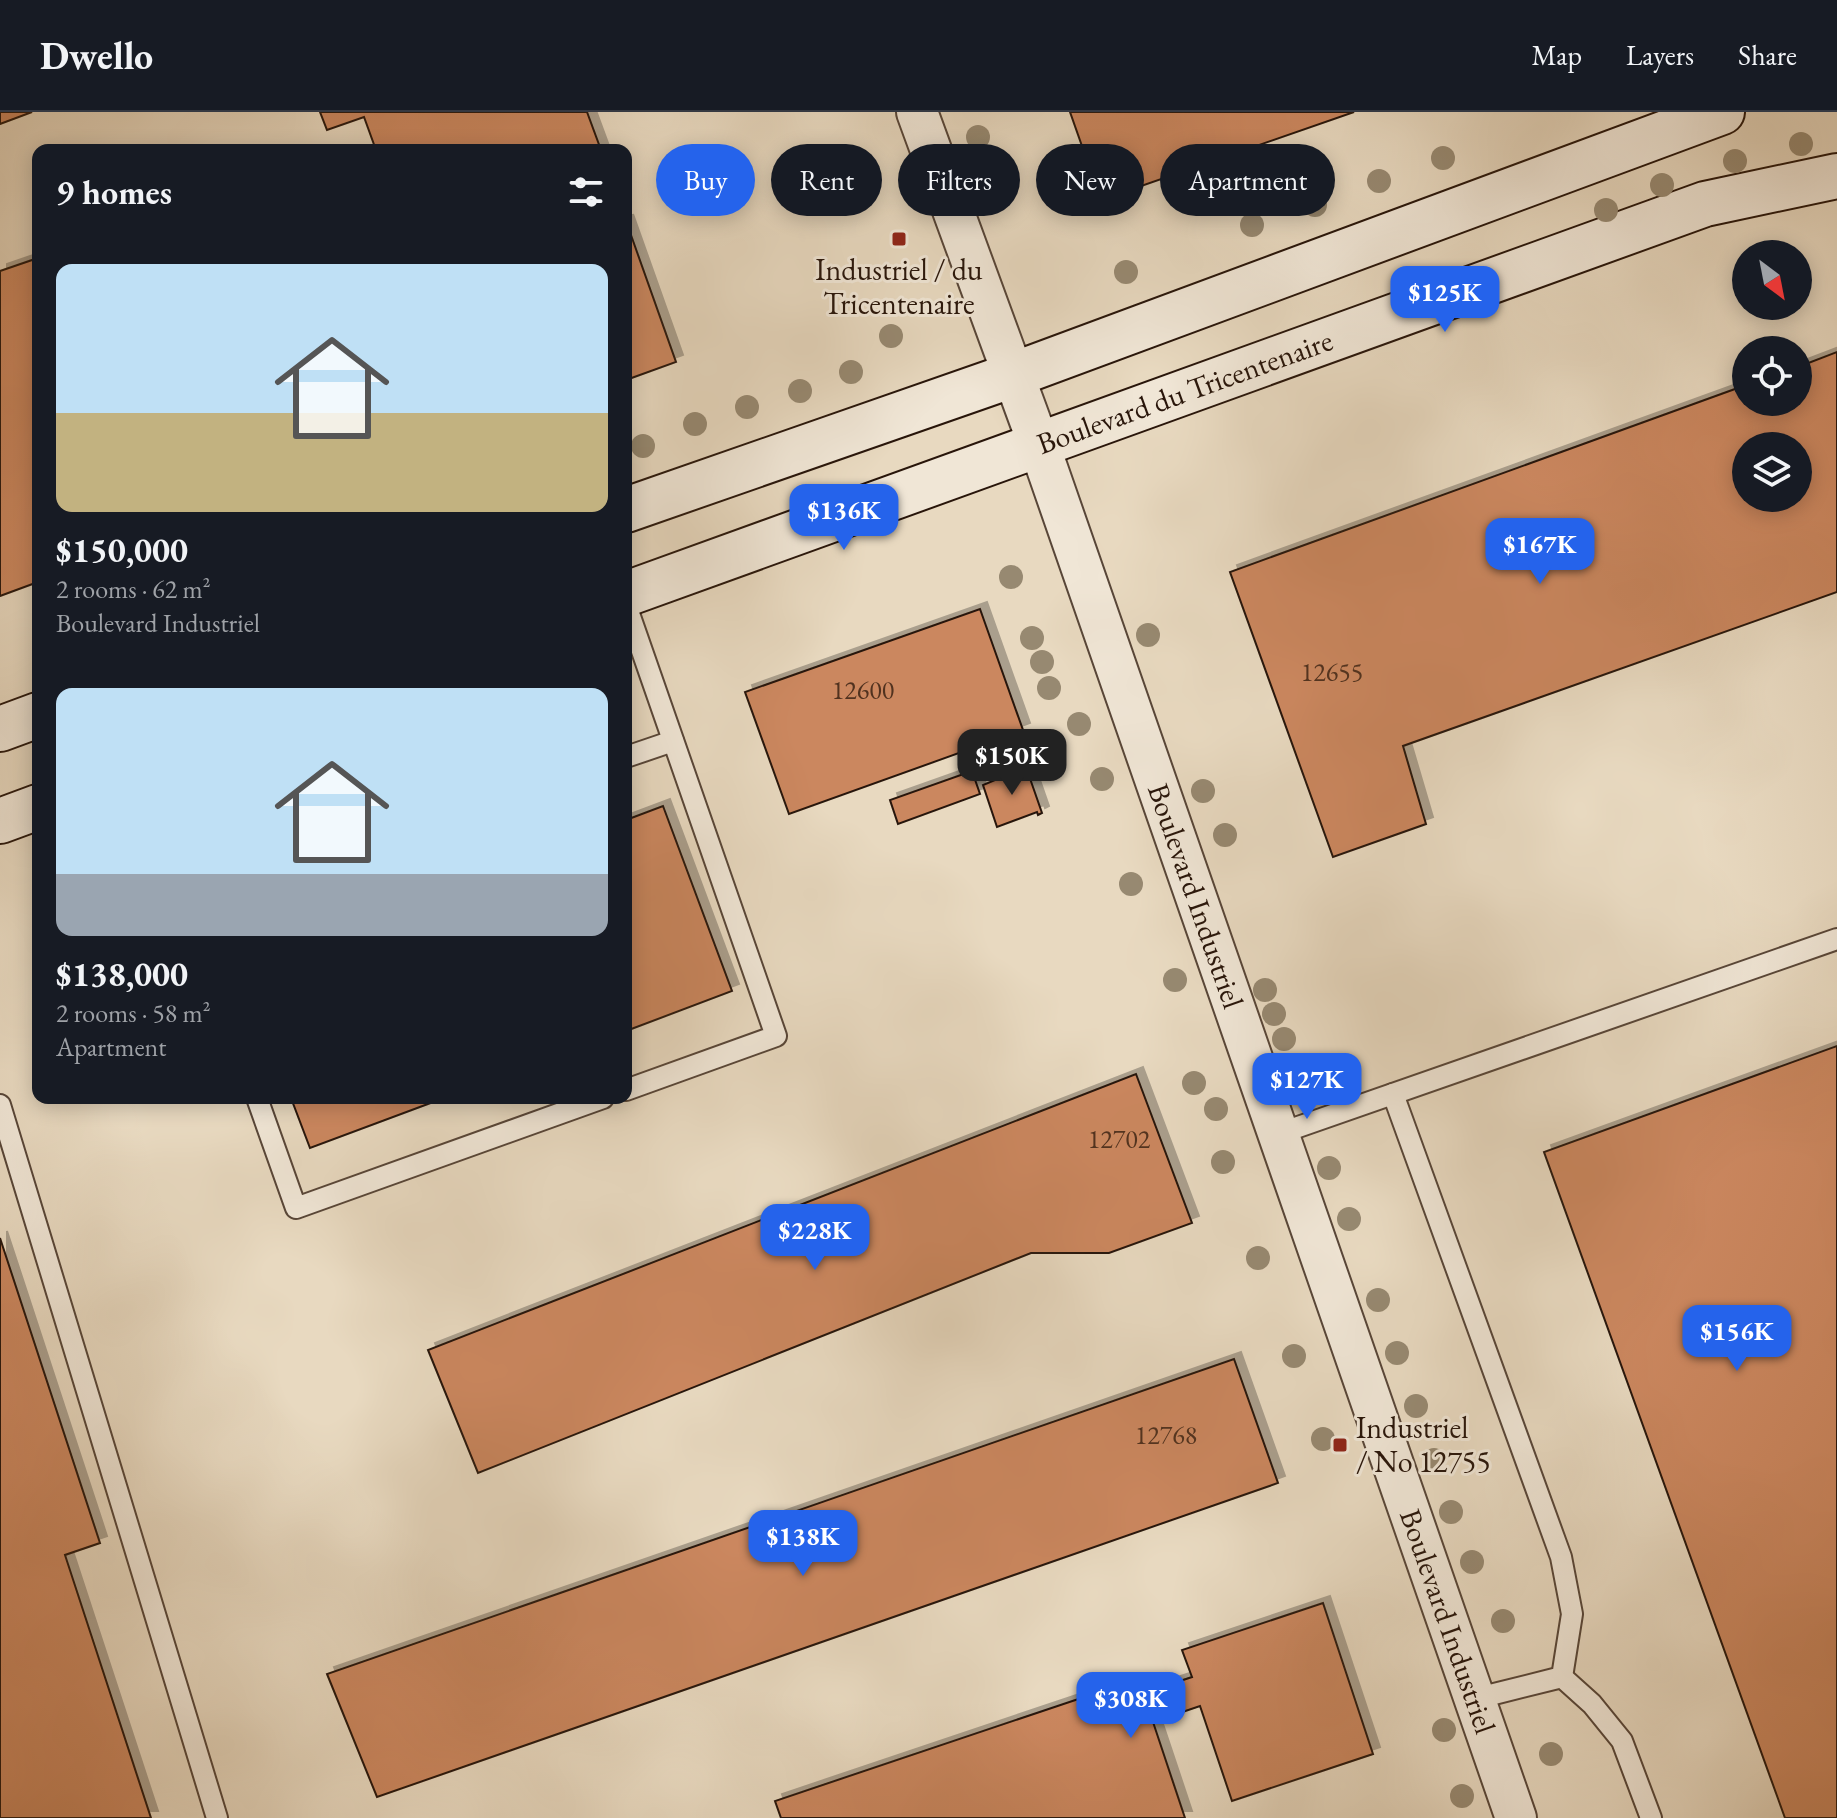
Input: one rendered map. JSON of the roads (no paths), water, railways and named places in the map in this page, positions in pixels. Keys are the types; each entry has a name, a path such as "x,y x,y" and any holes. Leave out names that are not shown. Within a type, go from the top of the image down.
{"street":[{"name":"Boulevard Industriel","path":"917,112 1039,445 1516,1818"},
{"path":"632,508 1013,375 1722,112"},
{"name":"Boulevard du Tricentenaire","path":"632,592 1705,204 1837,176"},
{"path":"0,729 32,717"},
{"path":"0,821 32,809"}],"lane":[{"path":"632,622 776,1036 632,1088"},
{"path":"632,755 673,741"},
{"path":"1278,1134 1837,939"},
{"path":"1393,1094 1561,1557 1572,1614 1562,1677"},
{"path":"259,1104 296,1208 586,1104"},
{"path":"0,1105 217,1818"},
{"path":"1474,1699 1562,1677"},
{"path":"1562,1677 1592,1704 1622,1741 1651,1818"}],"place":[{"name":"Industriel / du Tricentenaire","path":"899,239"},
{"name":"Industriel / No 12755","path":"1340,1445"}]}
